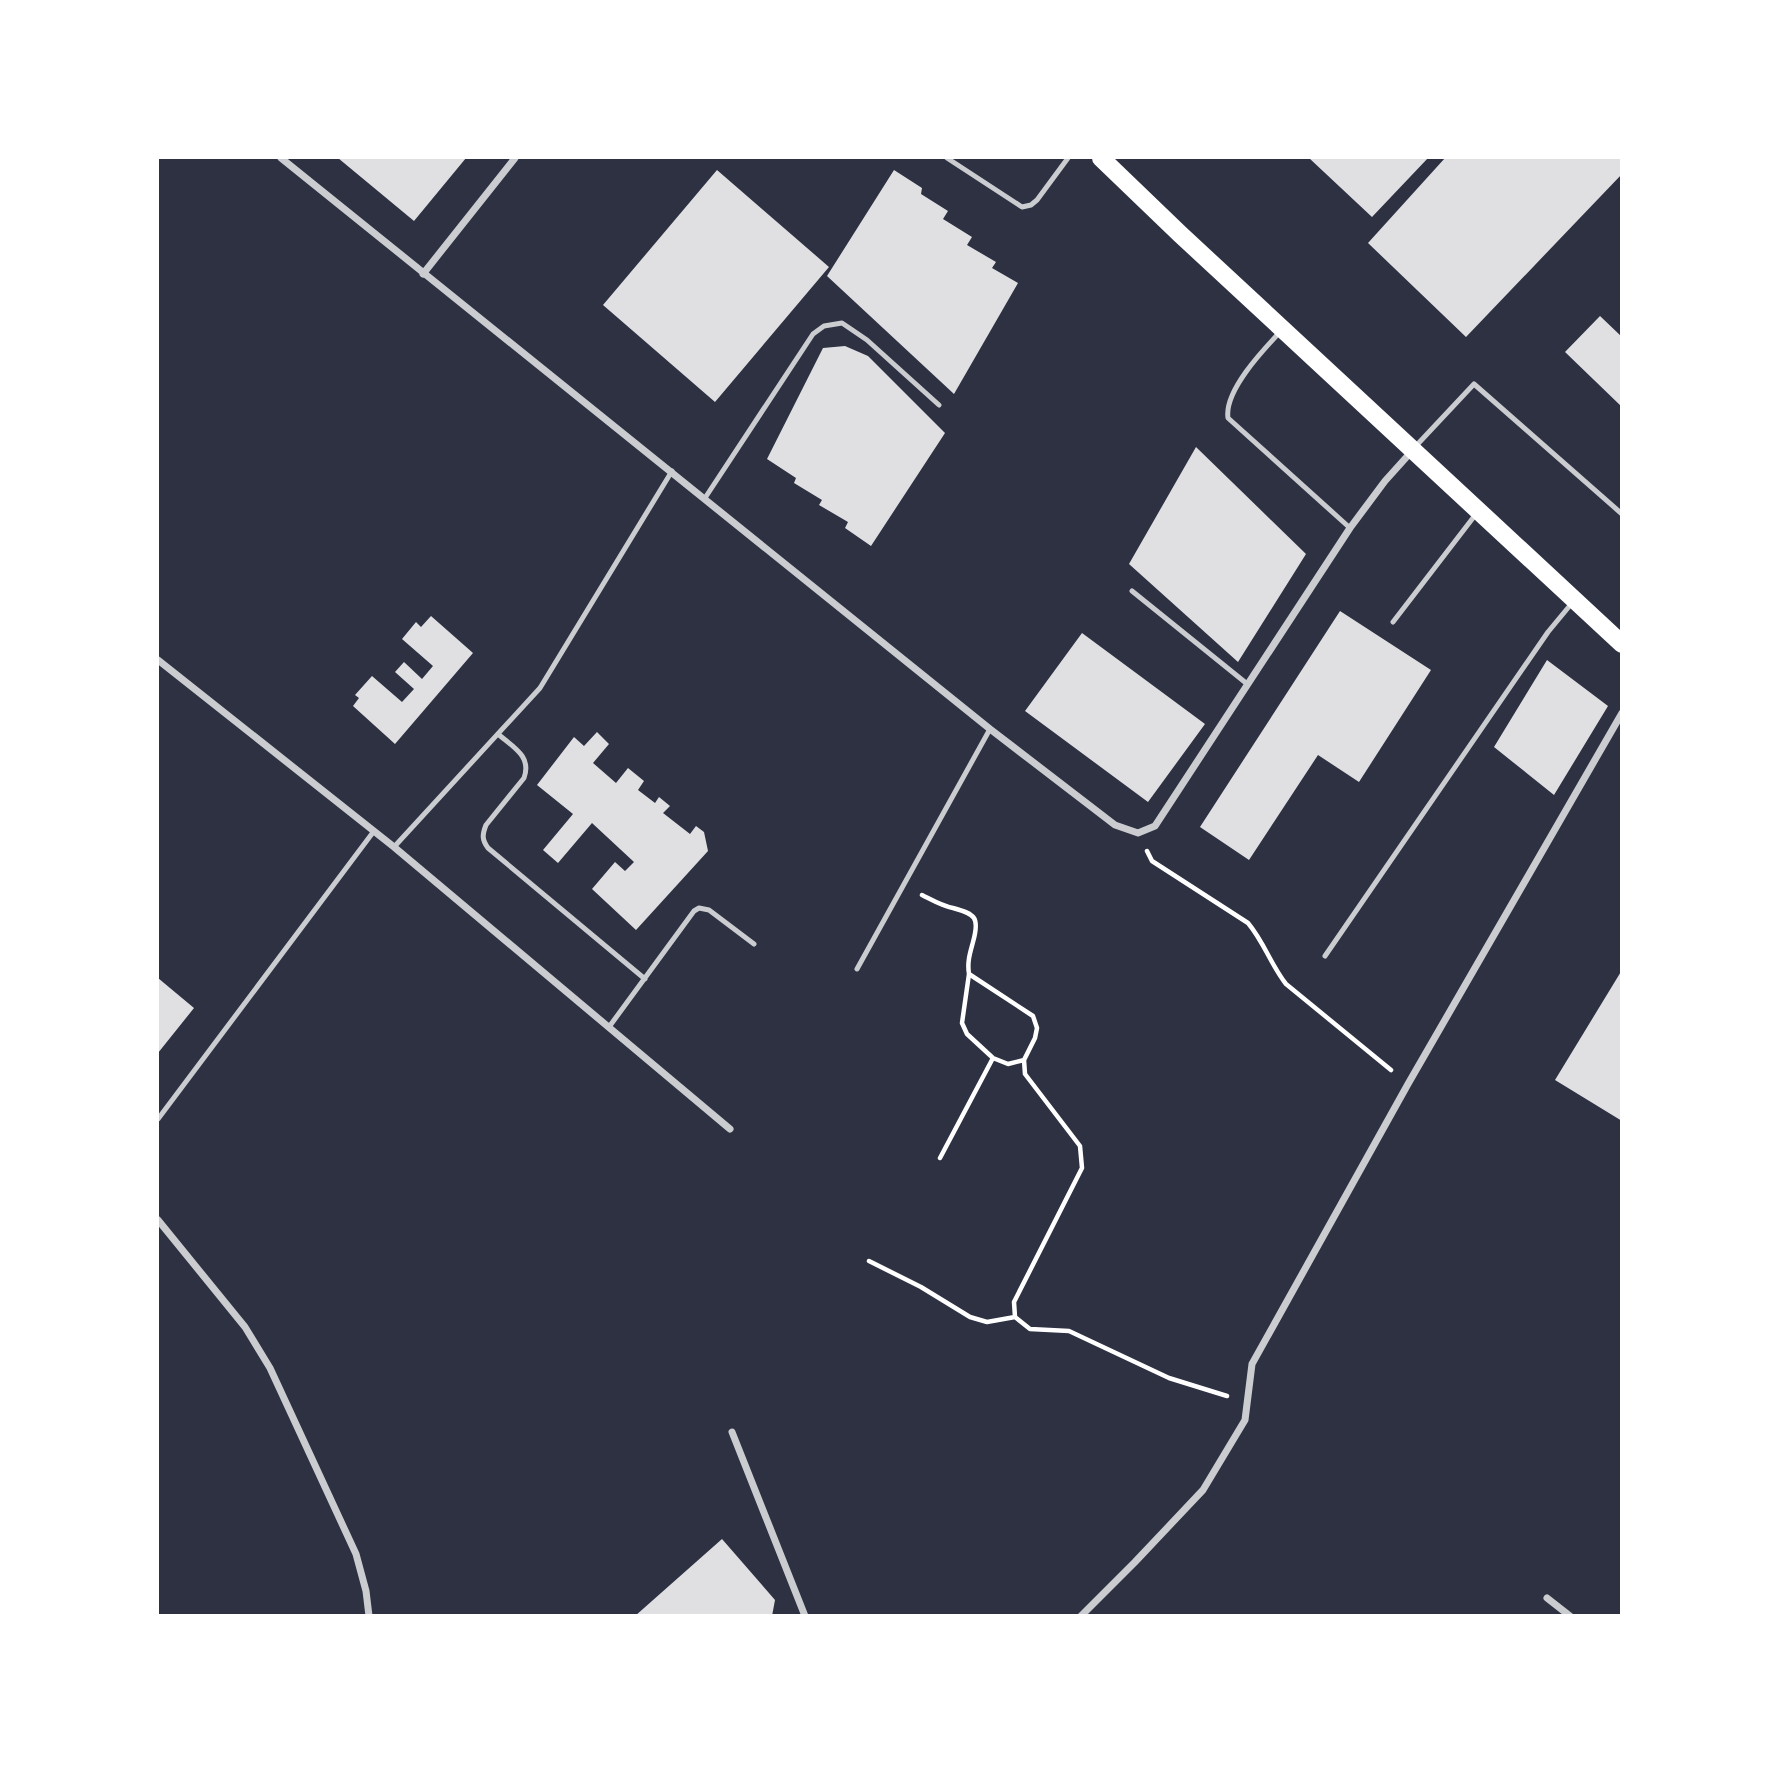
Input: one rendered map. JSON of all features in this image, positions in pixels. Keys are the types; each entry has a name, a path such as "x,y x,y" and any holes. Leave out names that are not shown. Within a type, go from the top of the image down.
{"main road":[{"path":"1101,158 1412,451 1622,644"}],"street":[{"path":"281,158 990,729 1115,825 1138,833 1155,826 1350,528 1385,481 1412,451"},
{"path":"423,274 515,158"},
{"path":"158,660 394,846 730,1129"},
{"path":"1081,1615 1203,1490 1245,1420 1252,1364 1408,1084 1622,713"},
{"path":"158,1220 245,1326 270,1368 356,1554 369,1615"},
{"path":"732,1432 805,1615"},
{"path":"1547,1598 1570,1615"}],"lane":[{"path":"947,158 1022,207 1037,200 1068,158"},
{"path":"705,498 813,334 824,326 842,323 867,340 939,405"},
{"path":"1283,329 1253,360 1229,402 1228,418 1350,528"},
{"path":"1412,451 1474,384 1622,514"},
{"path":"394,846 540,688 671,471"},
{"path":"1393,622 1478,512"},
{"path":"1132,591 1246,684"},
{"path":"1325,956 1548,632 1574,600"},
{"path":"857,969 990,729"},
{"path":"498,734 524,757 527,769 524,778 486,825 483,841 645,979"},
{"path":"158,1119 374,831"},
{"path":"609,1027 694,911 699,908 709,910 754,944"}],"path":[{"path":"1138,833 1152,861 1248,923 1258,935 1276,971 1286,984 1408,1084"},
{"path":"902,887 951,908 966,910 975,919 977,928 967,964 969,974 962,1023 967,1034 993,1058 1008,1064 1024,1060"},
{"path":"969,974 1033,1016 1037,1028 1024,1060 1025,1074 1080,1146 1082,1168 1014,1302 1015,1317 1030,1329 1069,1331 1169,1378 1248,1402"},
{"path":"940,1158 993,1058"},
{"path":"869,1261 970,1317 986,1322 1015,1317"}],"building":[{"path":"338,158 466,158 414,221"},
{"path":"1309,158 1428,158 1372,217"},
{"path":"1445,158 1622,158 1622,174 1466,337 1368,243"},
{"path":"717,170 829,267 715,402 603,305"},
{"path":"894,170 922,188 921,194 948,211 943,219 972,237 967,245 996,262 992,268 1018,283 954,394 827,276"},
{"path":"1600,316 1622,337 1622,407 1565,352"},
{"path":"845,346 868,356 945,433 871,546 845,528 848,522 819,505 822,500 794,483 796,478 767,459 823,348"},
{"path":"1196,447 1306,554 1238,662 1129,564"},
{"path":"1340,611 1431,670 1359,782 1318,755 1249,860 1200,827"},
{"path":"431,616 473,653 395,744 353,706 359,698 355,695 372,676 402,702 414,689 395,672 404,662 422,679 433,666 402,639 416,622 421,627"},
{"path":"1082,633 1205,724 1148,802 1025,711"},
{"path":"1547,660 1608,706 1554,795 1494,747"},
{"path":"597,732 609,744 593,763 616,783 628,768 644,781 638,790 655,803 659,797 670,806 663,813 690,834 696,826 704,832 708,851 636,930 592,889 615,862 625,871 634,862 592,823 558,863 543,850 573,814 537,785 574,737 584,746"},
{"path":"1622,970 1622,1121 1555,1080"},
{"path":"158,978 194,1008 158,1053"},
{"path":"722,1539 775,1600 772,1616 635,1616"}]}
